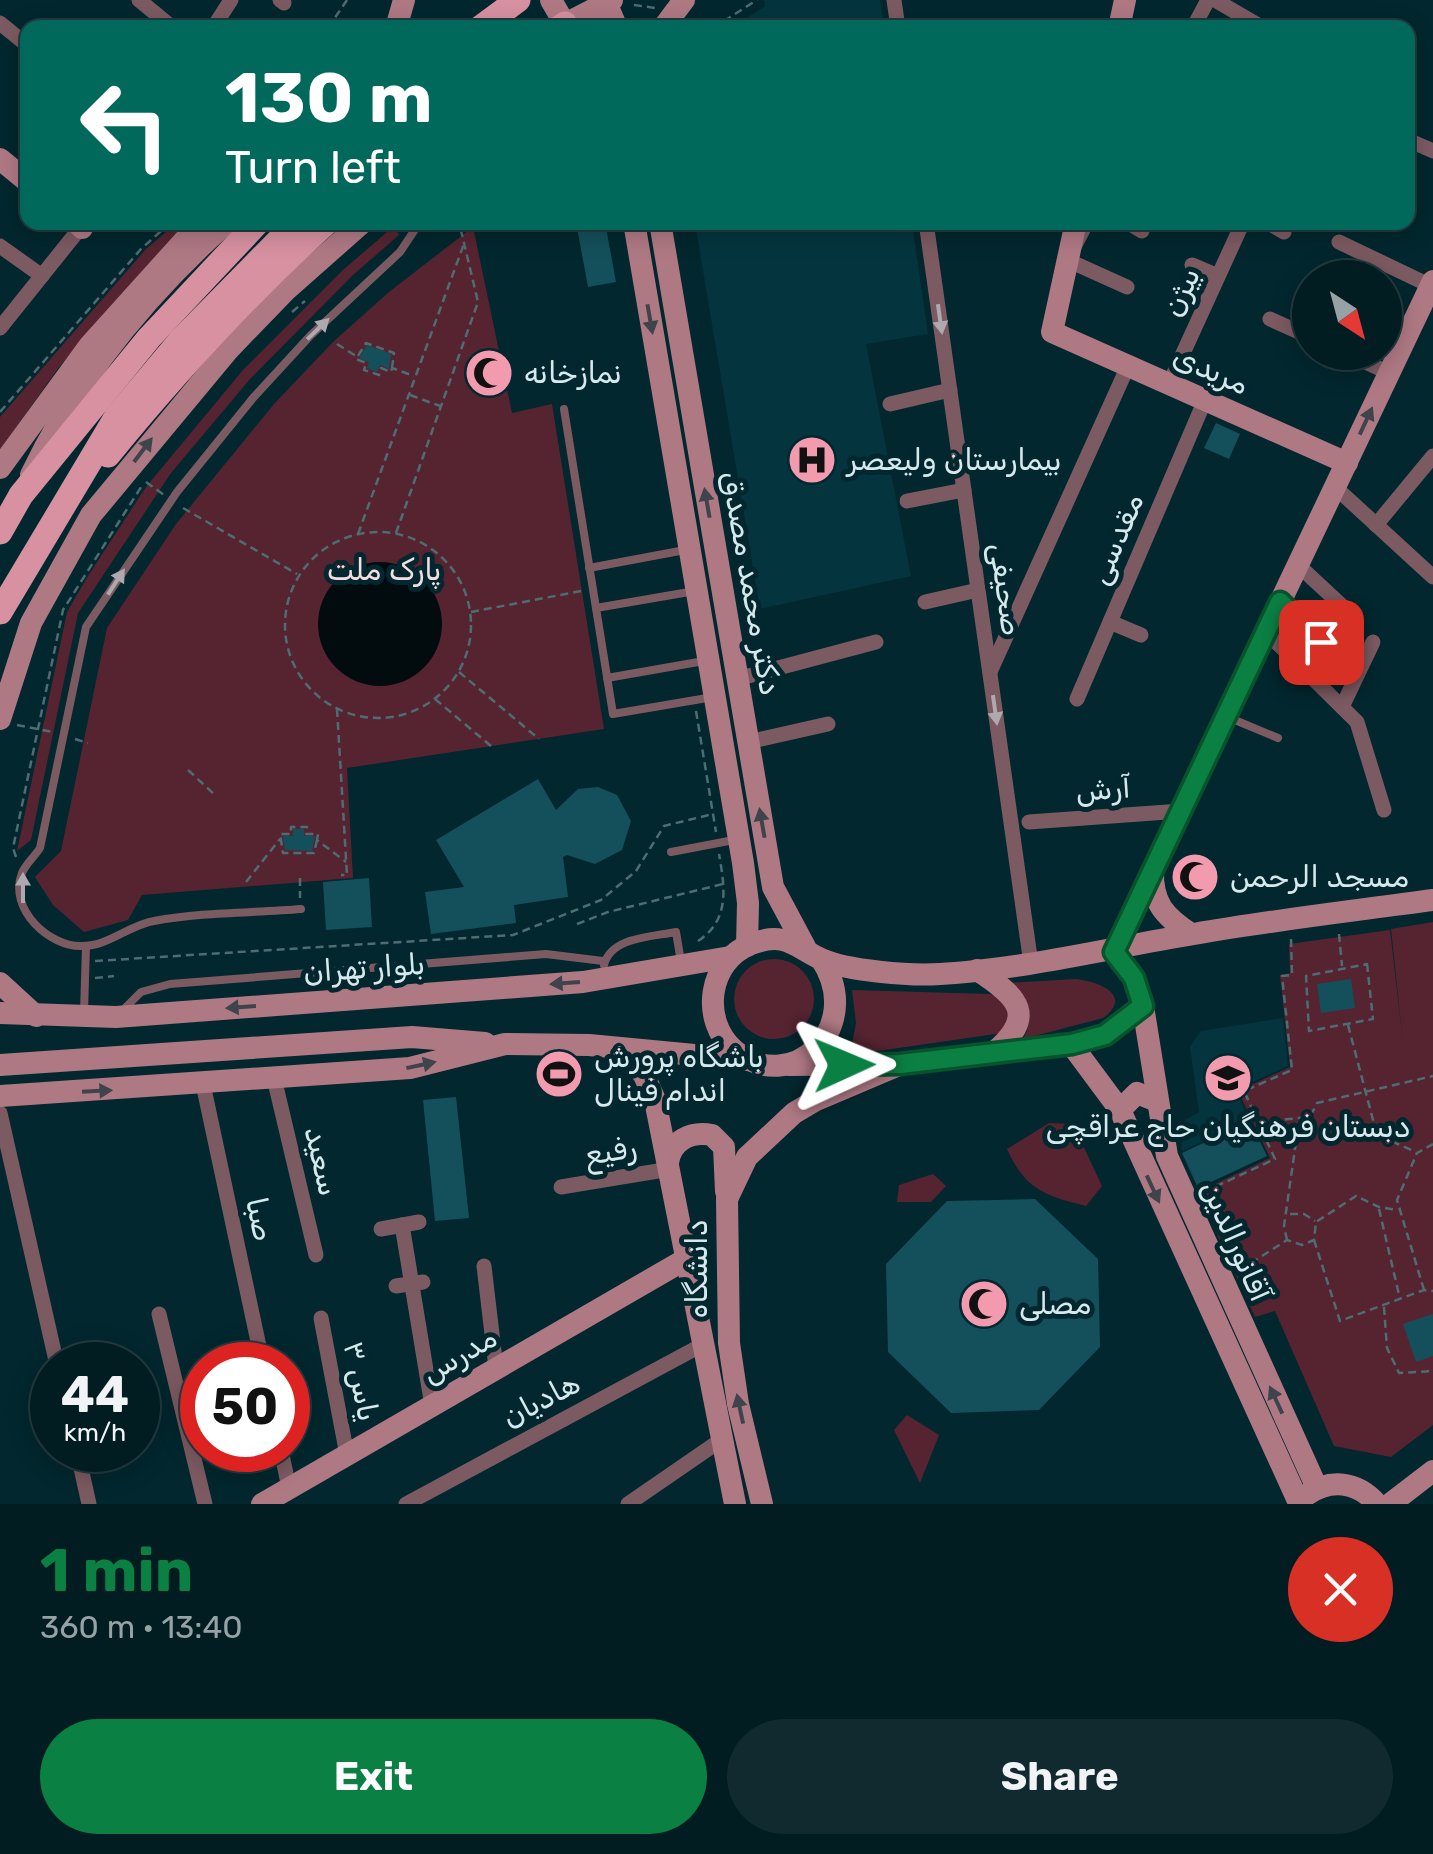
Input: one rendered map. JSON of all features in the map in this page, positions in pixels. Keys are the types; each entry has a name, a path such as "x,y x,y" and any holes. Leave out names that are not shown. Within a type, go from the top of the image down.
{"main road":[{"path":"491,20 518,0"},
{"path":"662,18 684,0"},
{"path":"576,20 614,2"},
{"path":"0,159 20,175"},
{"path":"0,468 90,345 194,230"},
{"path":"0,532 52,431 90,371 170,279 219,230"},
{"path":"21,496 149,338 250,230"},
{"path":"0,612 55,515 130,400 180,341 289,230"},
{"path":"55,515 210,336 268,274 318,230"},
{"path":"0,721 42,599 92,515 229,348 284,291 354,230"},
{"name":"دکتر محمد مصدق","path":"635,230 747,893 738,951"},
{"name":"دکتر محمد مصدق","path":"661,230 773,888 813,953"},
{"path":"1067,260 1074,230"},
{"name":"مریدی","path":"1067,260 1052,332 1347,463"},
{"path":"1114,952 1432,283"},
{"path":"1153,870 1152,893 1160,908 1192,934"},
{"path":"747,893 773,888"},
{"path":"813,953 832,976 838,996 836,1016 828,1034 805,1056 764,1063 735,1051 721,1035 713,1015 712,994 718,974 738,951 766,940 786,940 813,953 895,974 977,970 1433,900"},
{"name":"بلوار تهران","path":"0,1013 116,1017 604,970 682,966 738,951"},
{"name":"آقانورالدین","path":"1114,952 1134,978 1143,1006 1167,1156 1305,1499"},
{"path":"977,970 1004,987 1019,1008 1019,1022 1013,1034 992,1054"},
{"path":"0,983 36,1016"},
{"path":"0,1066 412,1037 622,1049 764,1063 900,1064 1072,1044 1105,1035 1143,1006"},
{"path":"0,1096 410,1068 505,1044"},
{"name":"آقانورالدین","path":"1072,1044 1120,1110 1305,1499"},
{"name":"دانشگاه","path":"622,1049 650,1088 669,1166 735,1504"},
{"name":"دانشگاه","path":"762,1504 738,1404 729,1342 725,1281 727,1200 747,1157 794,1114 816,1100 900,1064"},
{"path":"1120,1110 1129,1096 1137,1093 1157,1101"},
{"path":"669,1166 670,1154 690,1134 712,1135 724,1147 727,1200"},
{"name":"مدرس","path":"262,1504 686,1259"},
{"path":"1390,1504 1433,1470"},
{"path":"1305,1499 1342,1484 1354,1486 1377,1504"}],"street":[{"path":"138,0 163,20"},
{"path":"1216,0 1250,20"},
{"path":"0,23 20,39"},
{"path":"0,328 76,230"},
{"name":"صحیفی","path":"927,230 1031,964"},
{"path":"1084,230 1067,260 1128,288"},
{"name":"بیژن","path":"1168,384 1238,230"},
{"path":"1339,242 1432,283"},
{"path":"0,246 42,276"},
{"path":"1192,264 1218,276"},
{"path":"1270,319 1292,329"},
{"path":"990,673 1128,366"},
{"path":"1383,370 1390,373"},
{"path":"890,404 950,390"},
{"name":"مقدسی","path":"1077,699 1205,400"},
{"path":"1376,525 1433,456"},
{"path":"1335,487 1433,577"},
{"path":"907,501 964,490"},
{"path":"1298,565 1354,617"},
{"path":"925,602 978,590"},
{"path":"1280,602 1321,642"},
{"path":"1110,622 1140,635"},
{"path":"1266,632 1357,722 1384,810"},
{"path":"737,679 876,642"},
{"path":"1342,707 1373,642"},
{"path":"748,742 828,724"},
{"name":"آرش","path":"1030,822 1181,811"},
{"name":"سعید","path":"274,1078 316,1256"},
{"name":"صبا","path":"203,1084 258,1342"},
{"path":"0,1113 52,1342"},
{"name":"رفیع","path":"561,1187 669,1166"},
{"path":"381,1228 419,1222"},
{"path":"402,1225 432,1406"},
{"path":"484,1266 496,1368"},
{"path":"160,1314 205,1504"},
{"name":"یاس ۳","path":"320,1318 348,1454"},
{"name":"هادیان","path":"406,1504 702,1345"},
{"path":"628,1504 721,1440"},
{"path":"81,1472 89,1504"},
{"path":"286,1472 289,1488"}],"lane":[{"path":"301,910 150,921 120,937 86,946 65,944 37,928 20,890 22,873 40,848 86,627 171,500 253,398 310,336 400,252 415,230"},
{"path":"564,409 613,714 714,696"},
{"path":"589,568 689,549"},
{"path":"596,608 696,590"},
{"path":"607,678 708,660"},
{"path":"1226,716 1278,738"},
{"path":"671,852 739,839"},
{"path":"604,970 610,950 676,932 682,966"},
{"path":"84,1017 86,946"}],"path":[{"path":"726,20 757,0"},
{"path":"614,2 662,18"},
{"path":"0,412 162,230"},
{"path":"396,534 478,302 462,230"},
{"path":"358,534 466,240"},
{"path":"337,344 366,363 364,370 378,375 381,368 391,372 394,353 366,343 357,356"},
{"path":"392,368 415,376"},
{"path":"408,394 442,406"},
{"path":"128,470 171,500 300,575"},
{"path":"358,534 396,534 432,548 451,566 464,587 471,612 472,637 459,672 435,699 405,715 377,719 338,709 310,690 290,656 286,614 300,575 316,556 336,542 358,534"},
{"path":"471,612 582,590"},
{"path":"459,672 539,738"},
{"path":"435,699 491,746"},
{"path":"338,709 347,874 340,875"},
{"path":"0,721 88,742"},
{"path":"188,770 216,796"},
{"path":"85,962 513,935 602,900 636,872 664,826 713,814"},
{"path":"291,827 306,827 306,834 318,834 317,840 314,853 284,852 280,834 291,834 291,827"},
{"path":"246,882 281,838"},
{"path":"317,840 346,862"},
{"path":"300,878 301,910"},
{"path":"577,924 608,912 724,884"},
{"path":"1337,913 1342,967"},
{"path":"1200,1194 1275,1159 1244,1091 1292,1070 1282,976 1292,975 1291,938"},
{"path":"1367,964 1373,1019 1348,1025 1309,1030 1306,976 1367,964"},
{"path":"84,979 114,976"},
{"path":"1348,1025 1376,1135 1417,1153"},
{"path":"1259,1123 1286,1115 1300,1119 1311,1115 1317,1103 1433,1076"},
{"path":"1287,1240 1284,1226 1300,1119"},
{"path":"1424,1290 1397,1200 1417,1153 1433,1144"},
{"path":"1316,1222 1356,1196 1379,1207 1398,1210"},
{"path":"1379,1207 1400,1300"},
{"path":"1288,1214 1304,1214 1316,1222"},
{"path":"1316,1222 1314,1240 1340,1321 1424,1290 1433,1291"},
{"path":"1287,1240 1302,1245 1314,1240"},
{"path":"1241,1270 1287,1240"},
{"path":"1384,1306 1387,1348 1400,1373 1433,1372"}],"shaded area":[{"path":"764,0 880,0 883,20 744,20 765,6"},
{"name":"بیمارستان ولیعصر","path":"696,230 913,230 928,334 866,344 911,576 760,609"},
{"path":"380,562 404,566 424,580 438,600 442,624 438,648 424,668 404,682 380,686 356,682 336,668 322,648 318,624 322,600 336,580 356,566"},
{"name":"دبستان فرهنگیان حاج عراقچی","path":"1283,1018 1288,1066 1235,1090 1250,1120 1182,1151 1180,1123 1199,1112 1190,1047 1201,1031"}],"green space":[{"path":"169,230 182,230 59,367 0,450 0,417 146,249"},
{"path":"389,230 396,230 399,235 353,275 250,379 171,473 78,613 31,840 17,851 67,612 146,487 243,370 343,270"},
{"name":"پارک ملت","path":"474,230 512,413 552,404 604,729 347,768 353,878 142,895 128,920 84,932 53,905 35,877 61,851 107,628 176,524 274,404 333,342 389,292"},
{"path":"1433,922 1433,1425 1391,1457 1334,1446 1275,1311 1255,1317 1198,1192 1270,1158 1238,1091 1290,1067 1280,975 1290,973 1289,944 1390,930 1403,1042 1391,929"},
{"path":"766,959 782,959 803,970 814,999 803,1028 782,1039 766,1039 752,1033 740,1021 734,1007 734,991 740,977 752,965"},
{"path":"1075,979 1109,990 1115,1002 1112,1010 1103,1018 1023,1039 1029,1022 1027,1008 1007,983"},
{"path":"852,990 990,994 1000,997 1012,1013 1002,1033 850,1055 856,1023"},
{"path":"1049,1123 1073,1124 1102,1186 1086,1206 1038,1189 1021,1173 1007,1149"},
{"path":"933,1174 946,1186 931,1202 897,1202 899,1185"},
{"path":"907,1415 939,1435 920,1483 894,1430"}],"building":[{"path":"577,230 606,230 616,282 588,287"},
{"path":"367,345 391,354 389,369 380,365 377,372 367,368 369,362 359,358"},
{"name":"نمازخانه","path":"498,358 503,383 479,388 474,363"},
{"path":"1216,423 1240,434 1229,459 1204,448"},
{"path":"538,779 556,810 578,789 598,787 617,795 631,821 622,850 595,864 563,857 568,897 514,905 516,923 431,934 425,892 464,887 436,840"},
{"path":"293,829 304,829 304,836 315,836 312,851 285,850 283,836 293,836"},
{"path":"369,878 372,927 326,930 323,882"},
{"path":"1351,979 1355,1008 1321,1013 1317,984"},
{"path":"456,1097 469,1218 435,1221 423,1100"},
{"path":"1250,1121 1267,1156 1198,1188 1182,1153"},
{"path":"1035,1199 1098,1259 1100,1347 1039,1410 951,1413 888,1352 886,1264 947,1201"},
{"path":"1433,1314 1433,1356 1416,1362 1403,1324"}],"place":[{"name":"نمازخانه","path":"489,373"},
{"name":"بیمارستان ولیعصر","path":"812,460"},
{"name":"مسجد الرحمن","path":"1195,877"},
{"name":"باشگاه پرورش اندام فینال","path":"559,1074"},
{"name":"دبستان فرهنگیان حاج عراقچی","path":"1228,1078"},
{"name":"مصلی","path":"984,1304"}],"route":[{"path":"844,1065 900,1064 1072,1044 1105,1035 1133,1017 1143,1006 1134,978 1114,952 1280,602 1321,642"}]}
